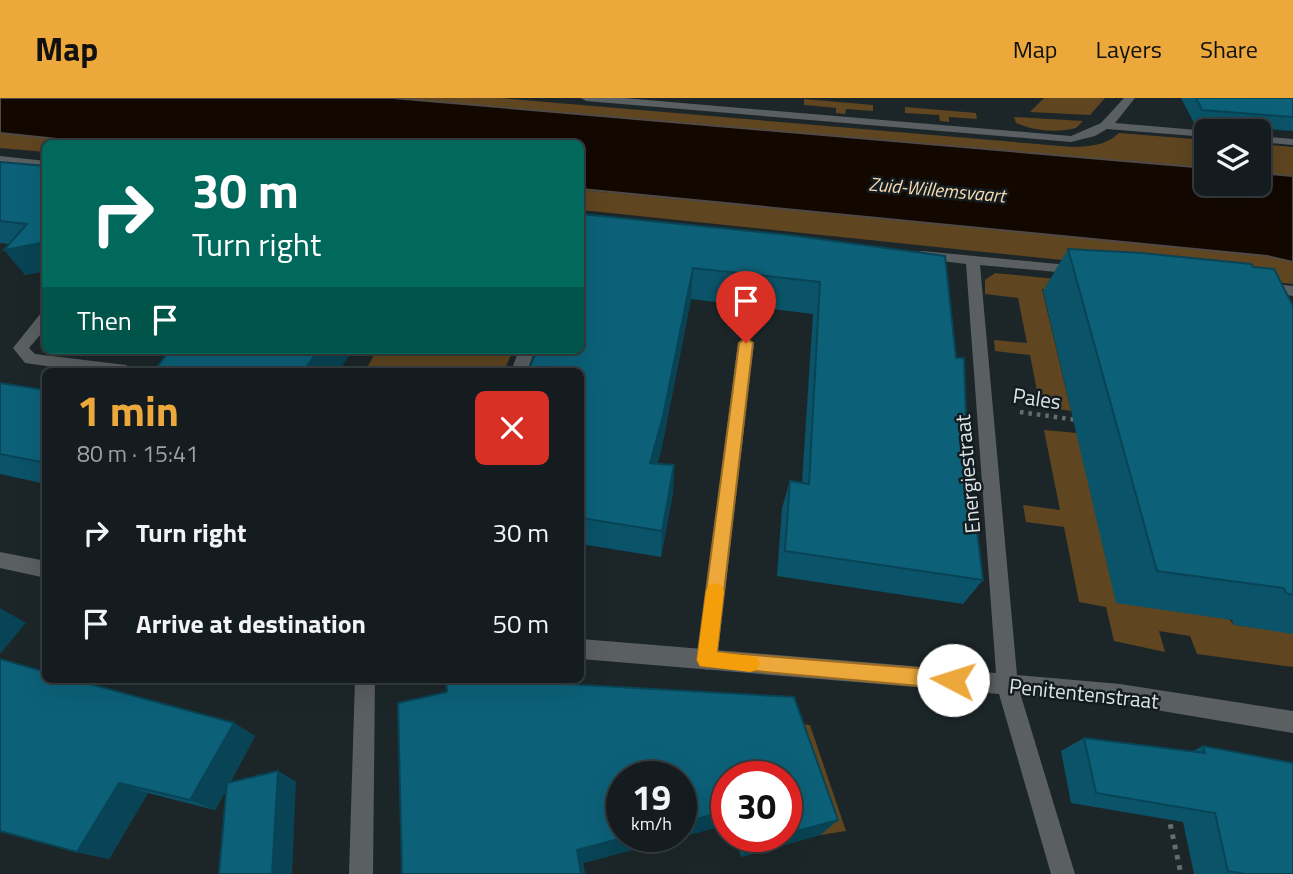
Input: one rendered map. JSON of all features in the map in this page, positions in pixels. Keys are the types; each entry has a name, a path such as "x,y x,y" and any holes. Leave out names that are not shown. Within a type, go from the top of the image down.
{"street":[{"path":"586,98 1071,139 1093,135 1107,126 1130,98"},
{"path":"1107,126 1194,133"},
{"path":"1271,140 1293,142"},
{"path":"0,160 42,165"},
{"path":"906,253 1095,272"},
{"name":"Energiestraat","path":"973,260 1007,684 1063,874"},
{"path":"1244,286 1293,291"},
{"path":"42,322 21,348 30,359 102,368"},
{"path":"707,660 746,343"},
{"path":"0,559 42,569"},
{"name":"Penitentenstraat","path":"584,649 1119,694 1293,722"},
{"path":"361,874 365,683"}],"path":[{"name":"Pales","path":"985,407 1079,420"},
{"path":"1164,801 1181,874"}],"shaded area":[{"path":"393,98 500,98 1072,147 1103,143 1119,133 1194,139 1194,167"},
{"path":"1044,98 1105,98 1090,115 1030,112"},
{"path":"804,99 873,105 873,111 846,109 845,114 836,113 836,108 804,105"},
{"path":"905,107 976,113 977,119 949,117 949,122 940,121 939,115 905,113"},
{"path":"1014,117 1083,121 1076,128 1046,130 1016,123"},
{"path":"0,133 73,140 42,140 42,152 0,148"},
{"path":"1271,145 1293,147 1293,176 1271,174"},
{"path":"584,190 1267,256 1293,262 1293,284 584,210"},
{"path":"995,273 1263,300 1269,312 1042,289 1071,411 1040,406 1030,355 995,351 994,340 1027,343 1018,298 985,294 985,280"},
{"path":"375,354 511,354 505,368 367,368"},
{"path":"1044,430 1077,433 1234,625 1266,629 1293,628 1293,667 1197,654 1190,636 1159,631 1165,652 1114,641 1106,607 1079,602 1064,527 1026,522 1023,505 1060,510"},
{"path":"781,721 810,725 846,831 820,835 802,782 802,761 795,761"}],"water":[{"name":"Zuid-Willemsvaart","path":"0,98 393,98 1194,167 1194,196 1271,196 1271,174 1293,176 1293,262 1267,256 584,189 584,140 67,140 0,133"}],"building":[{"path":"1196,98 1293,98 1293,117 1202,110"},
{"path":"0,162 42,166 42,243 4,250 27,224 0,221"},
{"path":"584,214 789,235 945,256 956,358 964,358 969,505 974,506 983,580 785,551 790,481 809,484 820,282 693,268 663,416 650,463 674,465 662,531 584,518 584,368 529,368 535,354 584,354"},
{"path":"1068,249 1141,253 1251,264 1253,267 1274,269 1293,306 1293,595 1286,593 1284,588 1157,571"},
{"path":"167,354 315,354 306,368 156,368"},
{"path":"0,383 42,389 42,462 0,454"},
{"path":"0,659 42,671 42,683 87,683 234,723 190,800 119,783 77,852 0,831"},
{"path":"446,683 546,683 794,697 838,820 802,830 802,761 711,761 711,815 697,819 697,761 606,761 606,842 577,850 581,874 402,874 398,703 447,692"},
{"path":"1084,738 1205,753 1203,746 1293,763 1293,874 1245,874 1228,871 1215,813 1096,793"},
{"path":"278,771 272,874 219,874 227,783"}],"slow traffic":[{"path":"715,591 707,660 750,663"}],"route":[{"path":"746,343 707,660 953,680"}]}
